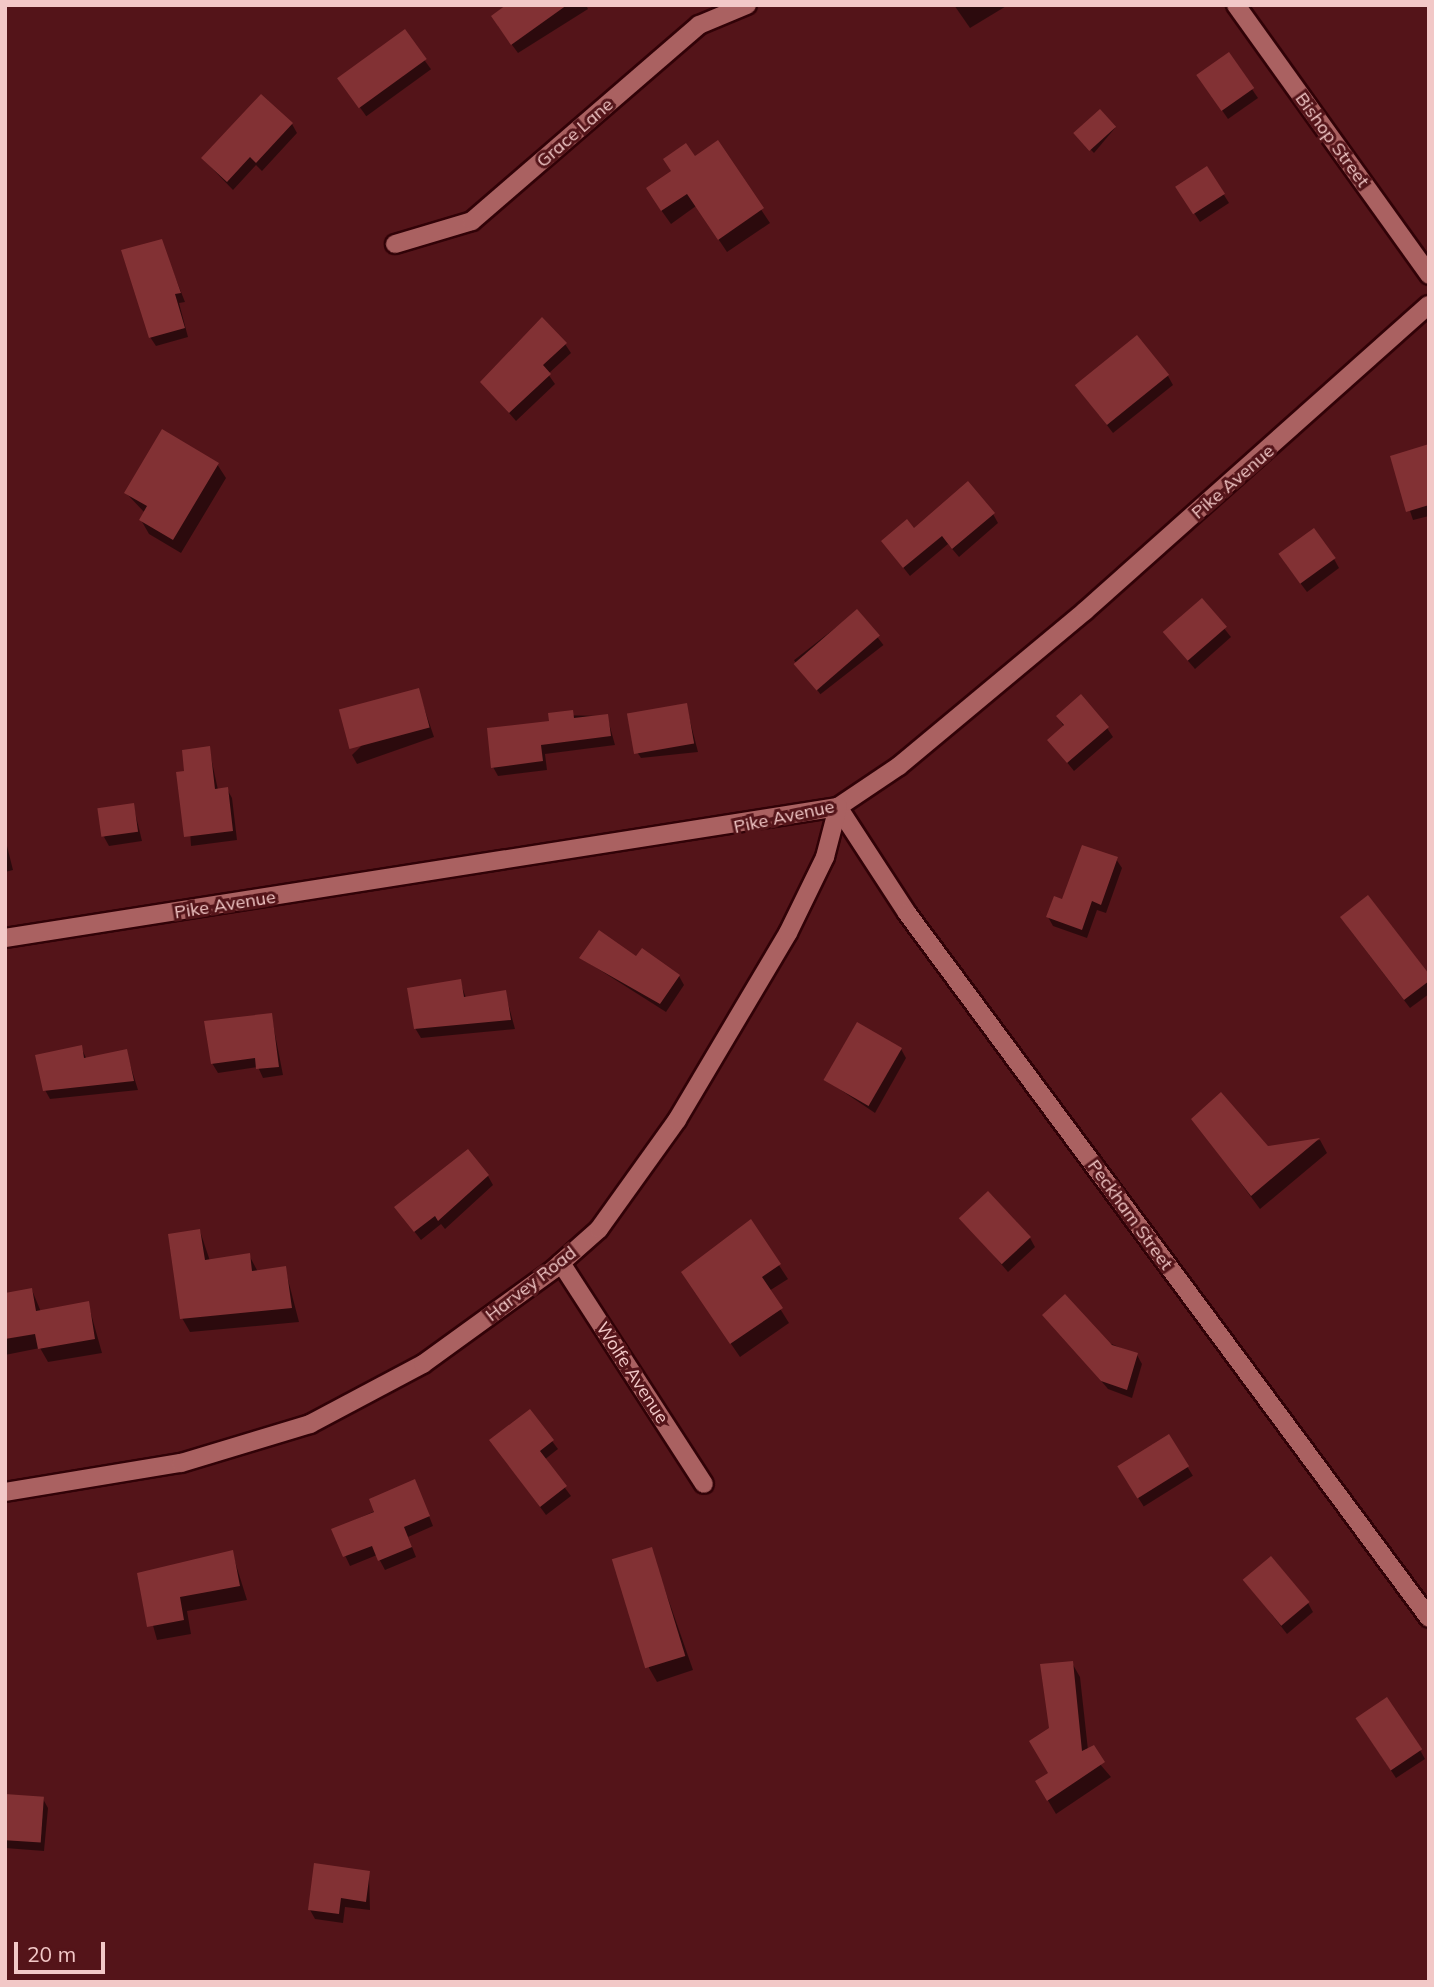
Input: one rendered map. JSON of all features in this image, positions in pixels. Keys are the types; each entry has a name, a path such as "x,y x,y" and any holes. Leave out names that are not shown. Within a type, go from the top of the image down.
{"street":[{"name":"Grace Lane","path":"395,244 472,221 699,25 747,5"},
{"name":"Bishop Street","path":"1236,5 1429,275"},
{"name":"Pike Avenue","path":"5,938 773,822 838,807 899,766 1085,611 1429,305"},
{"name":"Harvey Road","path":"5,1492 181,1463 310,1424 423,1364 561,1263 599,1228 677,1120 793,923 825,857 838,807"},
{"name":"Peckham Street","path":"838,807 907,913 1429,1618"},
{"name":"Wolfe Avenue","path":"561,1263 704,1483"}],"building":[{"path":"506,5 567,5 511,45 491,16"},
{"path":"405,29 427,59 359,108 337,78"},
{"path":"1229,52 1254,88 1221,111 1196,75"},
{"path":"261,94 293,123 256,163 250,157 227,182 201,158"},
{"path":"1100,109 1116,127 1089,151 1073,133"},
{"path":"718,140 764,208 718,240 687,194 661,211 646,188 671,171 663,159 686,143 695,156"},
{"path":"1207,166 1225,194 1193,214 1175,187"},
{"path":"162,239 181,293 175,294 185,328 149,338 121,250"},
{"path":"542,317 567,343 543,365 551,374 509,413 480,382"},
{"path":"1137,335 1169,375 1107,425 1075,385"},
{"path":"162,429 219,463 173,540 139,520 147,506 124,493"},
{"path":"1429,444 1429,505 1406,512 1390,456"},
{"path":"968,481 995,513 952,549 942,536 903,568 881,541 907,519 914,528"},
{"path":"1314,528 1336,558 1300,584 1278,554"},
{"path":"1202,598 1227,627 1188,661 1163,632"},
{"path":"857,609 880,635 817,691 794,664"},
{"path":"419,688 430,728 349,749 339,709"},
{"path":"1081,694 1109,727 1067,763 1047,740 1064,725 1056,716"},
{"path":"687,703 694,743 634,754 627,714"},
{"path":"573,710 574,718 608,714 611,736 541,745 543,761 491,768 487,728 549,721 548,713"},
{"path":"210,746 215,789 228,787 233,831 184,837 176,772 184,771 182,750"},
{"path":"134,803 138,832 101,837 97,808"},
{"path":"1082,845 1118,857 1101,905 1092,901 1082,930 1046,917 1054,896 1062,899"},
{"path":"1368,895 1429,974 1429,981 1404,1000 1340,917"},
{"path":"599,930 636,956 642,948 680,975 660,1004 579,958"},
{"path":"461,979 464,997 506,990 511,1020 414,1029 407,988"},
{"path":"272,1013 279,1067 256,1069 255,1058 211,1064 204,1021"},
{"path":"857,1022 902,1048 869,1106 824,1080"},
{"path":"82,1045 84,1058 127,1049 134,1081 43,1091 35,1055"},
{"path":"1221,1092 1268,1146 1320,1138 1251,1196 1191,1119"},
{"path":"468,1149 489,1175 438,1221 435,1216 414,1232 394,1207"},
{"path":"988,1191 1031,1237 1002,1264 959,1218"},
{"path":"751,1219 781,1264 762,1277 783,1308 730,1344 681,1272"},
{"path":"200,1229 205,1260 250,1253 252,1271 286,1266 292,1308 180,1319 168,1234"},
{"path":"32,1288 36,1311 89,1301 95,1339 38,1349 35,1334 5,1339 5,1293"},
{"path":"1065,1294 1112,1345 1138,1353 1127,1390 1101,1381 1042,1315"},
{"path":"530,1409 554,1440 540,1451 567,1486 540,1507 489,1440"},
{"path":"1169,1434 1189,1466 1137,1499 1117,1466"},
{"path":"415,1479 430,1516 404,1527 412,1547 378,1561 372,1546 343,1557 331,1529 374,1512 369,1499"},
{"path":"652,1547 685,1656 645,1668 612,1559"},
{"path":"233,1550 240,1586 180,1597 184,1620 147,1627 137,1573"},
{"path":"1271,1556 1310,1602 1281,1626 1243,1580"},
{"path":"1073,1661 1082,1751 1094,1745 1105,1762 1047,1801 1035,1781 1048,1773 1029,1741 1049,1728 1040,1664"},
{"path":"1387,1697 1422,1749 1391,1770 1355,1718"},
{"path":"5,1794 44,1797 41,1843 5,1840"},
{"path":"314,1863 370,1871 366,1902 341,1898 339,1914 308,1910"}]}
